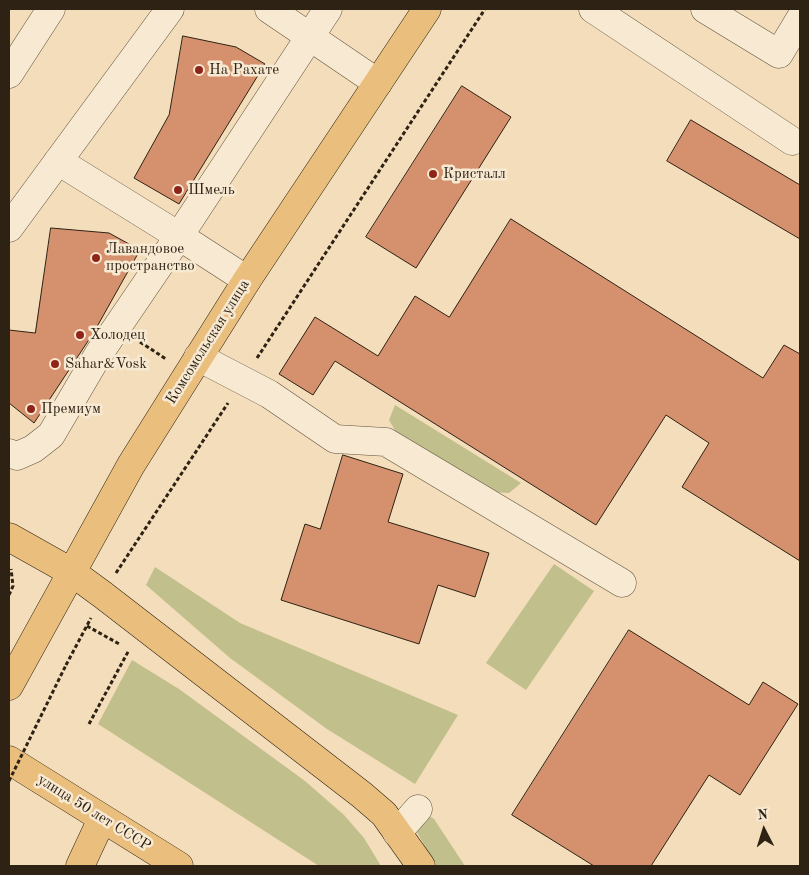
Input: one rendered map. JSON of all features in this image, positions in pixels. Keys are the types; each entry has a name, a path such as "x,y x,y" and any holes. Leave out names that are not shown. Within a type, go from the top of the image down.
{"main road":[{"name":"Комсомольская улица","path":"9,686 131,465 246,280 427,9"},
{"path":"9,537 73,573 362,795 384,814 421,866"},
{"name":"улица 50 лет СССР","path":"9,760 179,866"},
{"path":"80,866 102,819"}],"lane":[{"path":"9,74 51,9"},
{"path":"9,228 170,9"},
{"path":"269,9 378,82"},
{"path":"9,452 17,456 33,449 51,435 98,355 179,236 328,9"},
{"path":"593,9 792,141"},
{"path":"704,9 779,54 800,19"},
{"path":"58,161 246,280"},
{"path":"198,357 268,394 335,439 386,442 622,583"},
{"path":"398,833 418,808"}],"path":[{"path":"9,780 103,595 485,9"},
{"path":"9,564 11,566 13,586 9,595"},
{"path":"86,626 129,650 88,724"}],"shaded area":[{"path":"395,405 521,483 509,493 488,492 400,439 389,420"},
{"path":"554,564 594,591 526,690 486,663"},
{"path":"155,567 240,623 458,715 415,784 327,729 230,658 146,585"},
{"path":"132,660 179,689 305,781 344,815 364,838 381,866 319,866 98,724"},
{"path":"425,813 434,819 465,866 436,866 414,827"}],"building":[{"path":"183,36 236,47 265,64 179,204 134,178 169,115"},
{"path":"462,86 511,117 416,268 366,237"},
{"path":"691,120 800,185 800,239 667,161"},
{"path":"511,219 763,378 784,345 800,354 800,561 682,487 709,443 666,415 596,525 335,361 313,395 279,374 315,317 378,356 415,296 449,317"},
{"path":"51,228 109,233 140,250 94,332 34,423 9,403 9,330 35,333"},
{"path":"343,455 403,474 388,522 489,553 475,597 438,585 419,644 281,600 305,524 320,529"},
{"path":"629,630 749,705 763,682 798,704 740,795 709,775 651,866 594,866 512,815"}],"place":[{"name":"На Рахате","path":"199,70"},
{"name":"Кристалл","path":"433,174"},
{"name":"Шмель","path":"178,190"},
{"name":"Лавандовое пространство","path":"96,258"},
{"name":"Холодец","path":"80,335"},
{"name":"Sahar&Vosk","path":"55,364"},
{"name":"Премиум","path":"31,409"}]}
